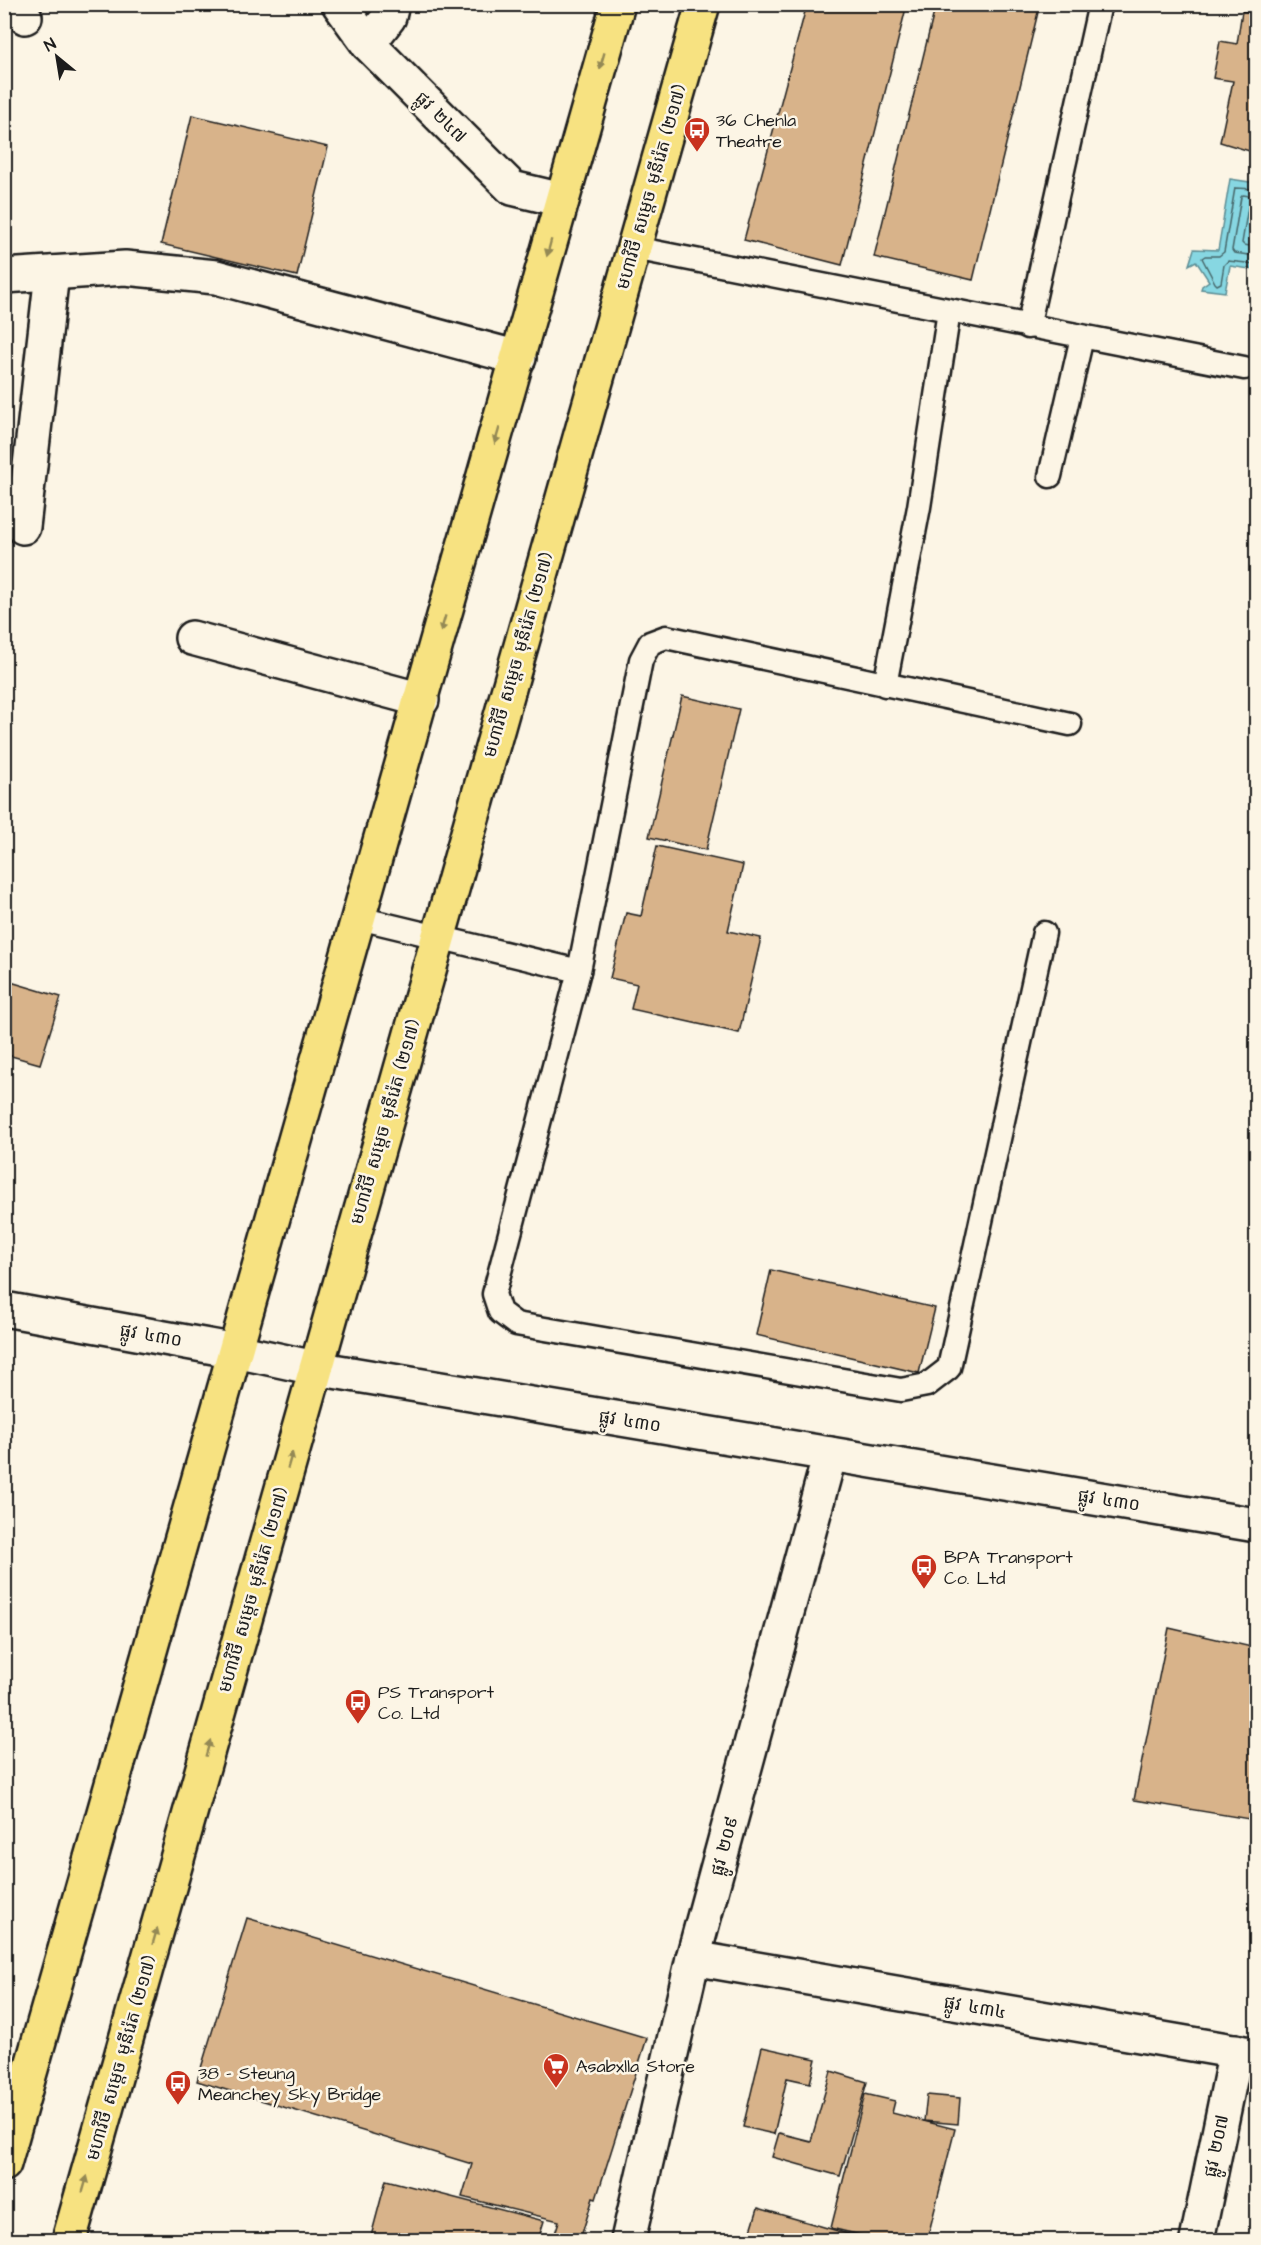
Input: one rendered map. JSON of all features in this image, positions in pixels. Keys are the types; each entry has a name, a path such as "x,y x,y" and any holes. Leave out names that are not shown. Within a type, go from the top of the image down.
{"main road":[{"path":"4,2164 618,4"},
{"name":"មហាវិថី សម្តេច មុនីរ៉េត (២១៧)","path":"69,2241 703,4"}],"street":[{"name":"ផ្លូវ ២៤៧","path":"339,4 368,44 512,188 562,200"},
{"path":"368,44 389,17 392,4"},
{"path":"4,276 124,268 216,277 519,358"},
{"path":"22,527 52,273"},
{"path":"192,638 422,700"},
{"name":"ផ្លូវ ៤៣០","path":"4,1309 236,1351 315,1368 1257,1525"},
{"name":"ផ្លូវ ២០៩","path":"628,2241 693,1958 830,1454"},
{"name":"ផ្លូវ ៤៣៤","path":"693,1958 1246,2053"},
{"name":"ផ្លូវ ២០៧","path":"1197,2241 1246,2053"}],"lane":[{"path":"1028,327 1100,4"},
{"path":"634,248 1244,368"},
{"path":"885,685 919,507 949,311"},
{"path":"1050,476 1082,337"},
{"path":"1044,933 949,1368 927,1385 901,1390 516,1324 500,1312 494,1294 579,971 641,660 650,643 666,637 1070,724"},
{"path":"359,918 579,971"}],"water":[{"path":"1230,179 1256,183 1256,270 1230,266 1225,292 1201,289 1209,281 1196,261 1189,265 1194,249 1218,250"}],"building":[{"path":"807,4 907,4 842,265 744,240"},
{"path":"936,4 1040,4 973,280 874,257"},
{"path":"1242,11 1256,13 1256,153 1220,142 1233,81 1213,78 1220,41 1237,44"},
{"path":"192,115 328,147 297,276 161,244"},
{"path":"682,696 739,709 706,850 649,837"},
{"path":"657,846 743,865 728,931 761,938 739,1033 631,1009 637,984 610,978 626,913 641,916"},
{"path":"4,980 61,997 40,1064 4,1054"},
{"path":"771,1270 935,1308 919,1373 756,1335"},
{"path":"1169,1628 1256,1648 1256,1772 1249,1819 1134,1800"},
{"path":"247,1918 647,2038 596,2199 593,2198 580,2240 553,2240 559,2221 462,2197 472,2164 197,2081"},
{"path":"762,2047 816,2059 810,2083 787,2078 774,2134 743,2127"},
{"path":"831,2071 867,2082 840,2176 772,2157 779,2133 811,2141"},
{"path":"865,2094 895,2101 892,2113 955,2129 927,2240 881,2240 831,2228"},
{"path":"927,2095 960,2098 958,2124 924,2121"},
{"path":"386,2180 544,2221 538,2240 370,2240"},
{"path":"758,2208 869,2240 748,2240"}],"place":[{"name":"36 Chenla Theatre","path":"697,153"},
{"name":"BPA Transport Co. Ltd","path":"924,1590"},
{"name":"PS Transport Co. Ltd","path":"358,1725"},
{"name":"Asabxlla Store","path":"556,2089"},
{"name":"38 - Steung Meanchey Sky Bridge","path":"178,2106"}]}
